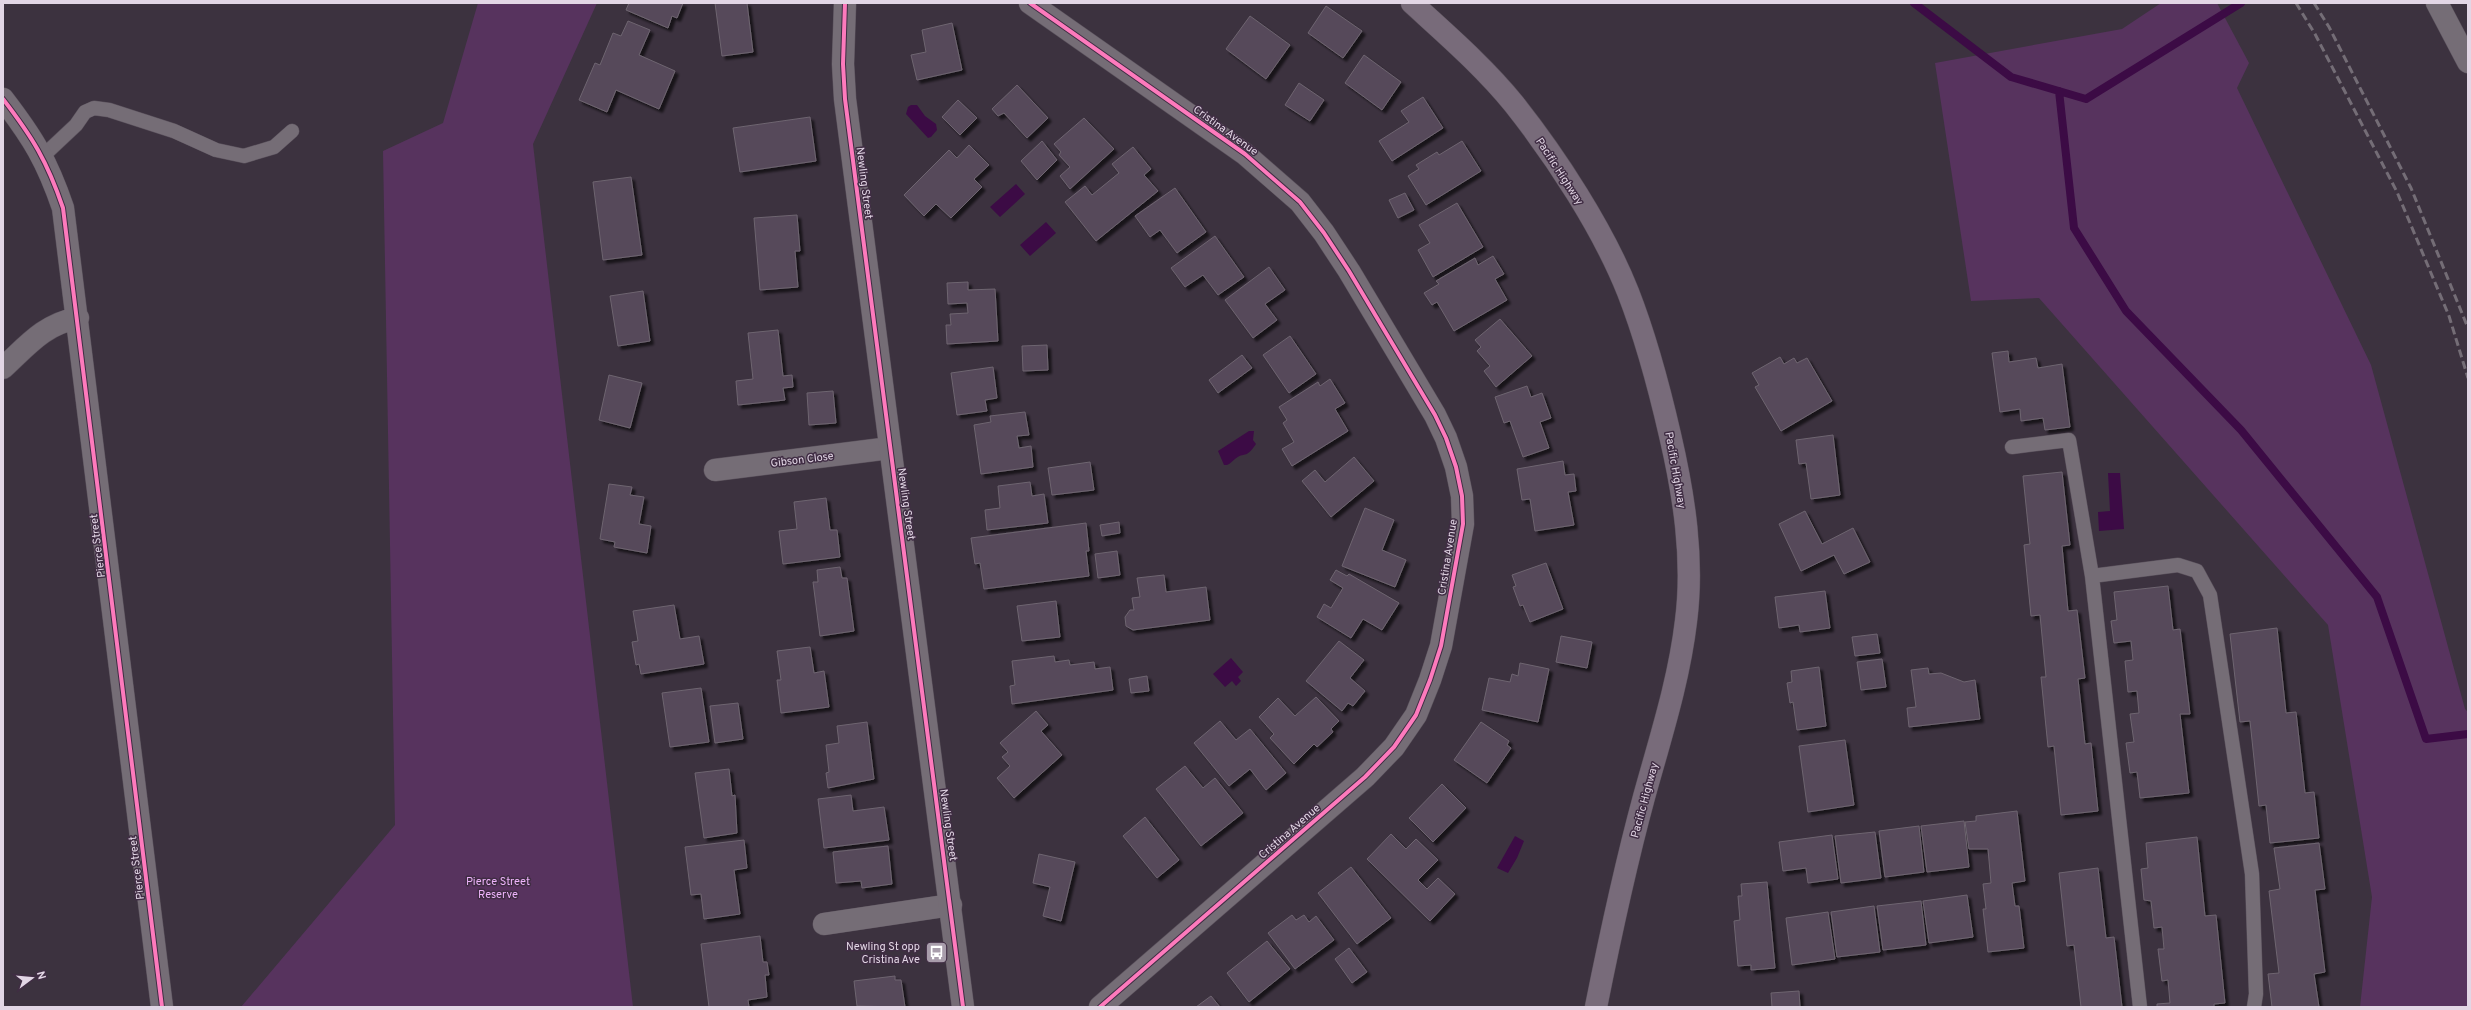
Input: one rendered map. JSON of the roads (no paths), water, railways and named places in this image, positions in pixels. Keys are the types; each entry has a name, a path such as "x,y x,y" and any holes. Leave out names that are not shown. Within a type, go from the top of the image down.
{"main road":[{"name":"Pacific Highway","path":"1412,3 1457,44 1513,103 1559,166 1591,218 1627,291 1656,378 1677,467 1690,562 1686,627 1677,678 1643,800 1607,949 1596,1007"}],"street":[{"name":"Newling Street","path":"845,3 843,64 845,99 964,1007"},
{"name":"Cristina Avenue","path":"1030,3 1245,154 1300,202 1341,258 1435,415 1456,467 1462,496 1463,524 1441,646 1430,680 1416,715 1394,747 1365,777 1100,1007"},
{"path":"2437,3 2468,62"},
{"name":"Pierce Street","path":"3,99 31,134 43,156 63,208 78,318 162,1007"},
{"path":"3,368 46,329 62,321 78,318"},
{"name":"Gibson Close","path":"715,470 890,448"},
{"path":"824,924 951,905"}],"lane":[{"path":"43,156 76,125 85,112 94,108 109,110 174,131 216,150 244,156 274,147 292,131"},
{"path":"2012,447 2069,440 2092,576 2140,1007"},
{"path":"2092,576 2178,564 2197,571 2210,595 2252,874 2256,994 2254,1007"}],"waterway":[{"path":"1914,3 2011,77 2086,99 2241,3"},
{"path":"2059,91 2074,228 2126,311 2241,430 2377,597 2426,739 2468,734"}],"railway":[{"path":"2296,3 2315,34 2397,192 2449,316 2468,378"},
{"path":"2314,3 2329,27 2411,188 2468,328"}],"place":[{"name":"Newling St opp Cristina Ave","path":"936,952"}],"park label":[{"name":"Pierce Street Reserve","path":"498,887"}]}
